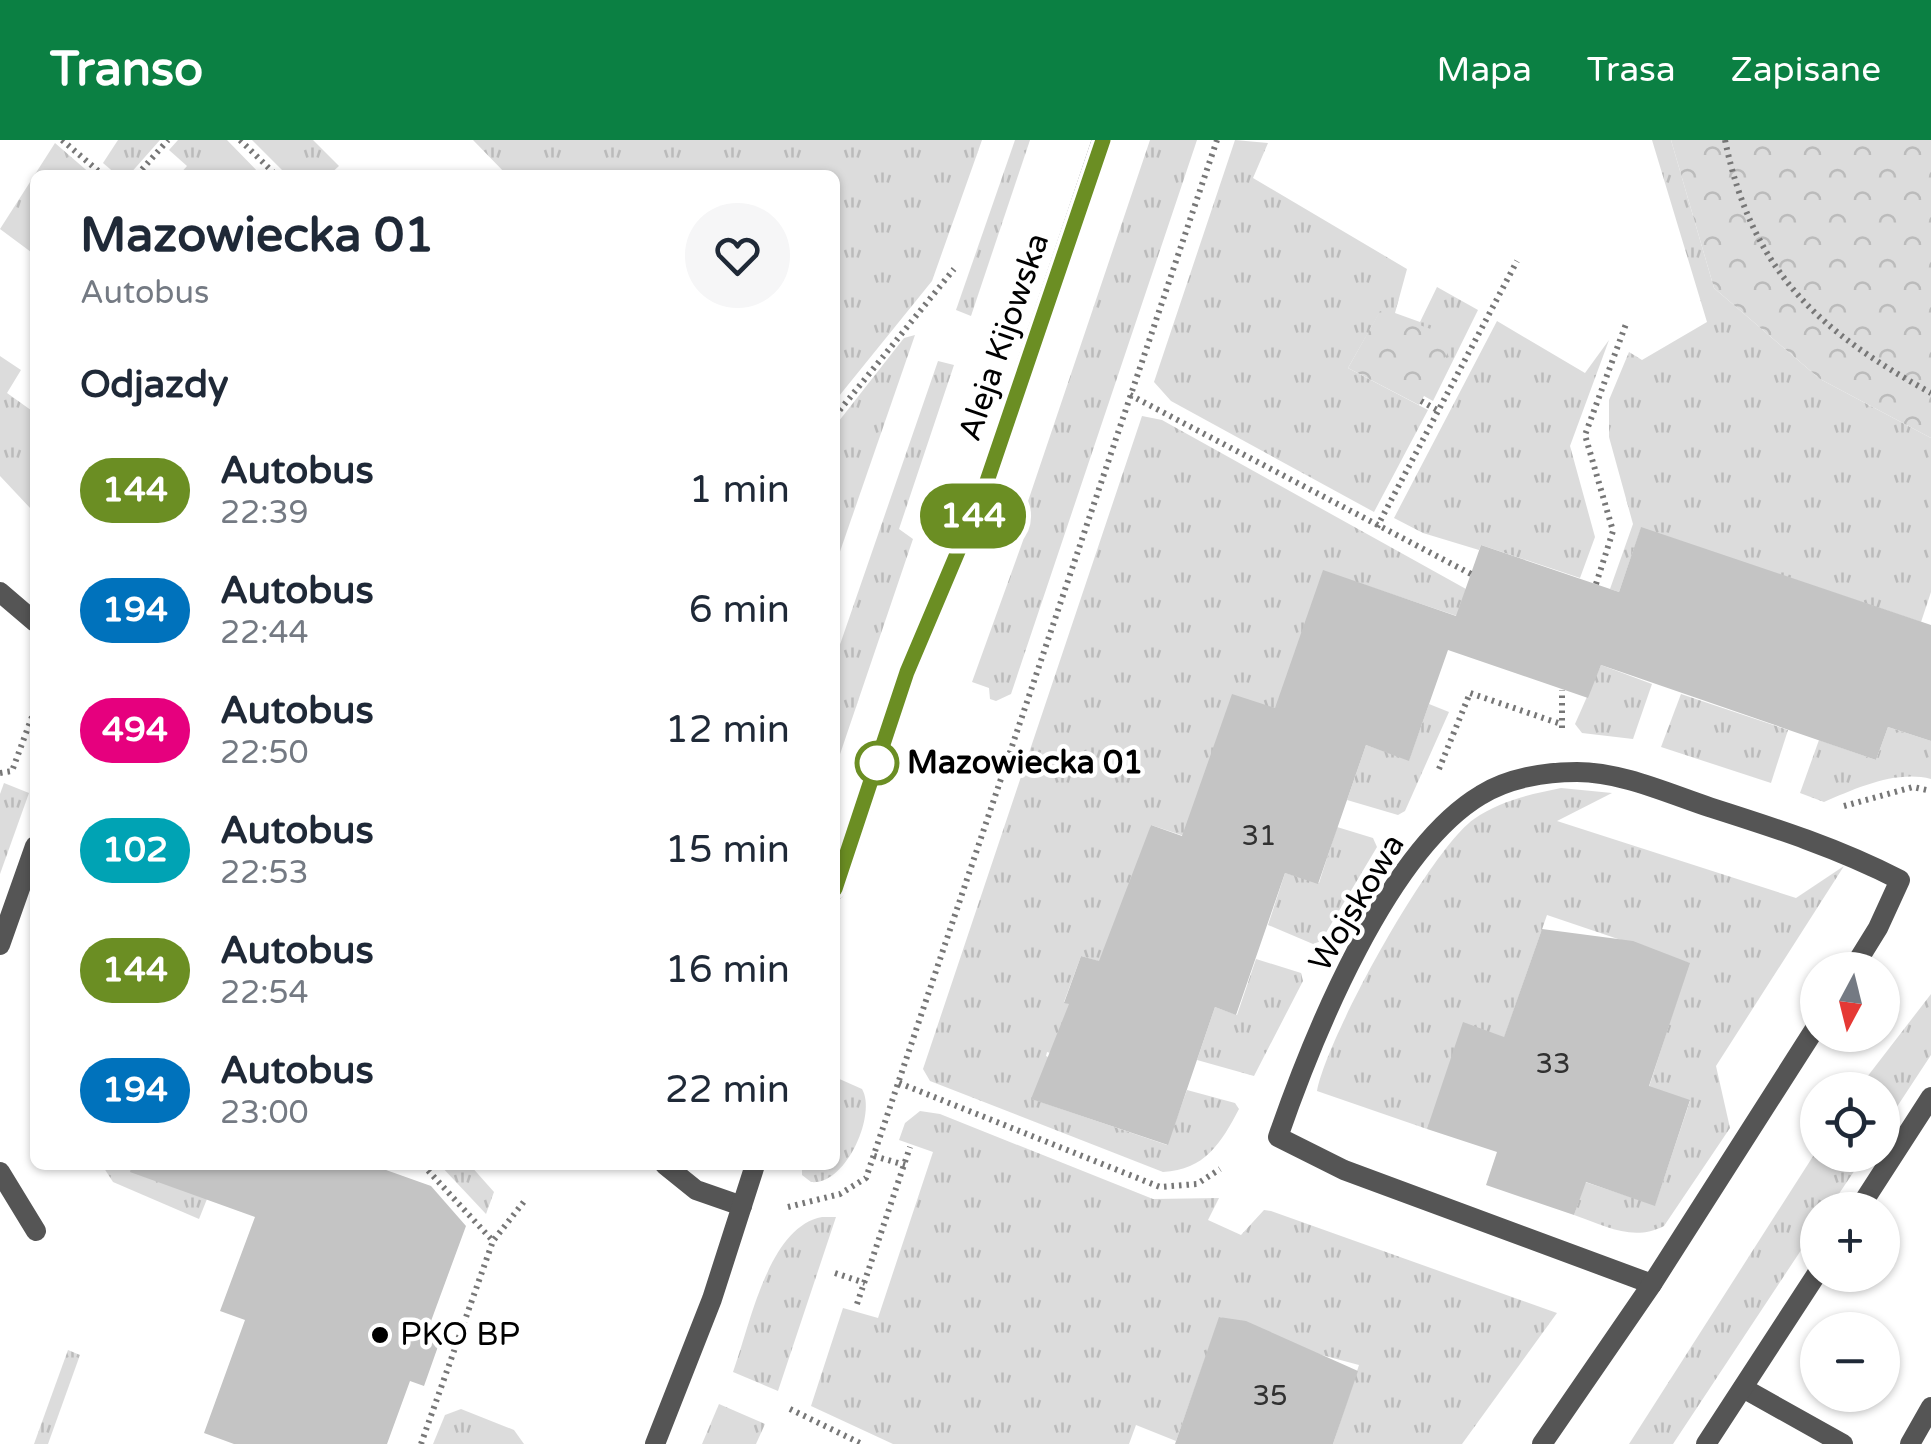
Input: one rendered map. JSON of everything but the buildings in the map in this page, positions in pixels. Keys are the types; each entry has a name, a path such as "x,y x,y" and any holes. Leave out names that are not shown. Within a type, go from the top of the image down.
{"street":[{"name":"Aleja Kijowska","path":"840,875 907,672 984,490 1102,140"},
{"path":"0,592 30,618"},
{"name":"Wojskowa","path":"1652,1284 1344,1170 1278,1137 1299,1074 1391,892 1439,830 1484,793 1532,777 1596,772 1840,848 1900,880 1863,952"},
{"path":"0,945 30,860"},
{"path":"1542,1444 1652,1284 1800,1052"},
{"path":"1870,1192 1931,1097"},
{"path":"672,1170 701,1192 742,1206"},
{"path":"655,1444 712,1300 753,1170"},
{"path":"0,1172 36,1230"},
{"path":"1706,1444 1805,1292"},
{"path":"1742,1388 1842,1444"},
{"path":"1910,1444 1931,1406"}],"path":[{"path":"62,140 97,170"},
{"path":"141,170 168,140"},
{"path":"240,140 271,170"},
{"path":"742,1206 813,1203 840,1194 866,1178 977,860 1216,140"},
{"path":"1725,140 1754,231 1801,304 1868,358 1931,393"},
{"path":"1377,527 1517,260"},
{"path":"840,410 954,269"},
{"path":"1596,584 1613,530 1586,434 1626,324"},
{"path":"1130,395 1471,574"},
{"path":"1421,401 1439,411"},
{"path":"1562,690 1564,744"},
{"path":"1435,780 1470,693 1561,724"},
{"path":"0,773 12,771 30,724"},
{"path":"1837,810 1913,786 1931,791"},
{"path":"898,1082 1160,1186 1198,1184 1220,1169"},
{"path":"857,1304 910,1147"},
{"path":"874,1156 904,1165"},
{"path":"428,1170 493,1241"},
{"path":"421,1444 493,1241 526,1199"},
{"path":"835,1273 865,1283"},
{"path":"790,1409 862,1444"}],"green space":[{"path":"118,140 160,140 133,170 111,170 103,163"},
{"path":"178,140 227,140 256,170 183,170 187,166 169,150"},
{"path":"252,140 313,140 339,166 335,170 282,170"},
{"path":"473,140 982,140 932,281 840,395 840,170 502,170"},
{"path":"1015,140 1030,140 971,316 956,310"},
{"path":"1150,140 1197,140 1011,694 996,701 990,699 989,688 972,682 1025,535 1021,522"},
{"path":"1235,140 1268,143 1253,178 1407,269 1395,313 1420,322 1437,287 1478,310 1433,401 1424,396 1380,312 1348,368 1428,410 1374,512 1171,401 1154,382"},
{"path":"1652,140 1671,140 1714,288 1820,379 1931,438 1931,592 1921,622 1641,528 1619,592 1610,589 1633,524 1609,437 1609,400 1629,352 1642,360 1707,322"},
{"path":"1671,140 1931,140 1931,438 1820,379 1714,288"},
{"path":"55,143 86,170 38,170"},
{"path":"30,182 30,251 0,229"},
{"path":"1380,311 1456,338 1419,405 1348,368"},
{"path":"1497,321 1585,373 1609,340 1570,446 1595,537 1580,578 1481,545 1479,550 1423,533 1394,518"},
{"path":"915,335 840,552 840,420 904,338"},
{"path":"0,356 21,370 7,393 30,409 30,508 0,476"},
{"path":"938,361 954,365 899,529 913,539 840,754 840,645"},
{"path":"1142,416 1162,420 1466,589 1457,616 1323,571 1299,675 1184,836 1151,825 1114,966 1081,956 1064,1002 1096,1013 1080,1062 1047,1052 1046,1056 1056,1061 1032,1099 1167,1145 1187,1090 1235,1103 1239,1109 1210,1152 1190,1166 1163,1172 930,1081 923,1069"},
{"path":"1601,665 1652,684 1633,739 1582,733 1575,724"},
{"path":"1681,694 1788,730 1771,783 1661,747"},
{"path":"1429,704 1449,712 1405,811 1398,815 1347,800 1366,745 1409,760"},
{"path":"1888,727 1931,741 1931,779 1890,779 1824,802 1800,793 1819,740 1876,760"},
{"path":"4,783 29,793 0,874 0,794"},
{"path":"1561,788 1612,793 1557,821 1796,898 1844,866 1716,1066 1730,1128 1664,1226 1653,1231 1619,1231 1574,1215 1585,1182 1655,1205 1690,1101 1648,1090 1689,963 1547,915 1504,1038 1427,1129 1317,1091 1339,1030 1382,947 1455,838 1474,819 1494,807"},
{"path":"1337,827 1373,838 1377,847 1321,941 1313,944 1268,925 1285,873 1319,883"},
{"path":"1256,959 1301,973 1303,981 1254,1076 1197,1060 1215,1007 1237,1015"},
{"path":"1931,994 1931,1055 1900,1102 1900,1072 1871,1072 1886,1052 1900,1052 1900,1034"},
{"path":"840,1079 862,1089 866,1100 862,1130 840,1168"},
{"path":"920,1111 940,1114 1153,1199 1219,1198 1208,1220 1241,1235 1264,1210 1271,1211 1557,1313 1462,1444 1333,1444 1359,1365 1220,1317 1176,1441 1136,1425 1129,1444 893,1444 811,1406 843,1308 878,1318 933,1152 899,1140 905,1123"},
{"path":"105,1170 165,1170 207,1199 199,1219 113,1182"},
{"path":"445,1170 474,1170 494,1192 486,1214"},
{"path":"802,1170 838,1170 824,1180 811,1182"},
{"path":"1803,1172 1854,1172 1840,1192 1800,1192 1800,1252 1673,1444 1629,1444"},
{"path":"822,1217 836,1217 778,1391 733,1372 754,1305 775,1258 803,1225"},
{"path":"68,1350 80,1355 48,1444 34,1444"},
{"path":"719,1404 765,1424 756,1444 702,1444"},
{"path":"461,1409 514,1430 524,1444 433,1444 445,1415"}],"bus line":[{"name":"144","path":"840,870 907,672 984,490 1103,140"}],"place":[{"name":"Mazowiecka 01","path":"877,763"},
{"name":"PKO BP","path":"380,1335"}]}
